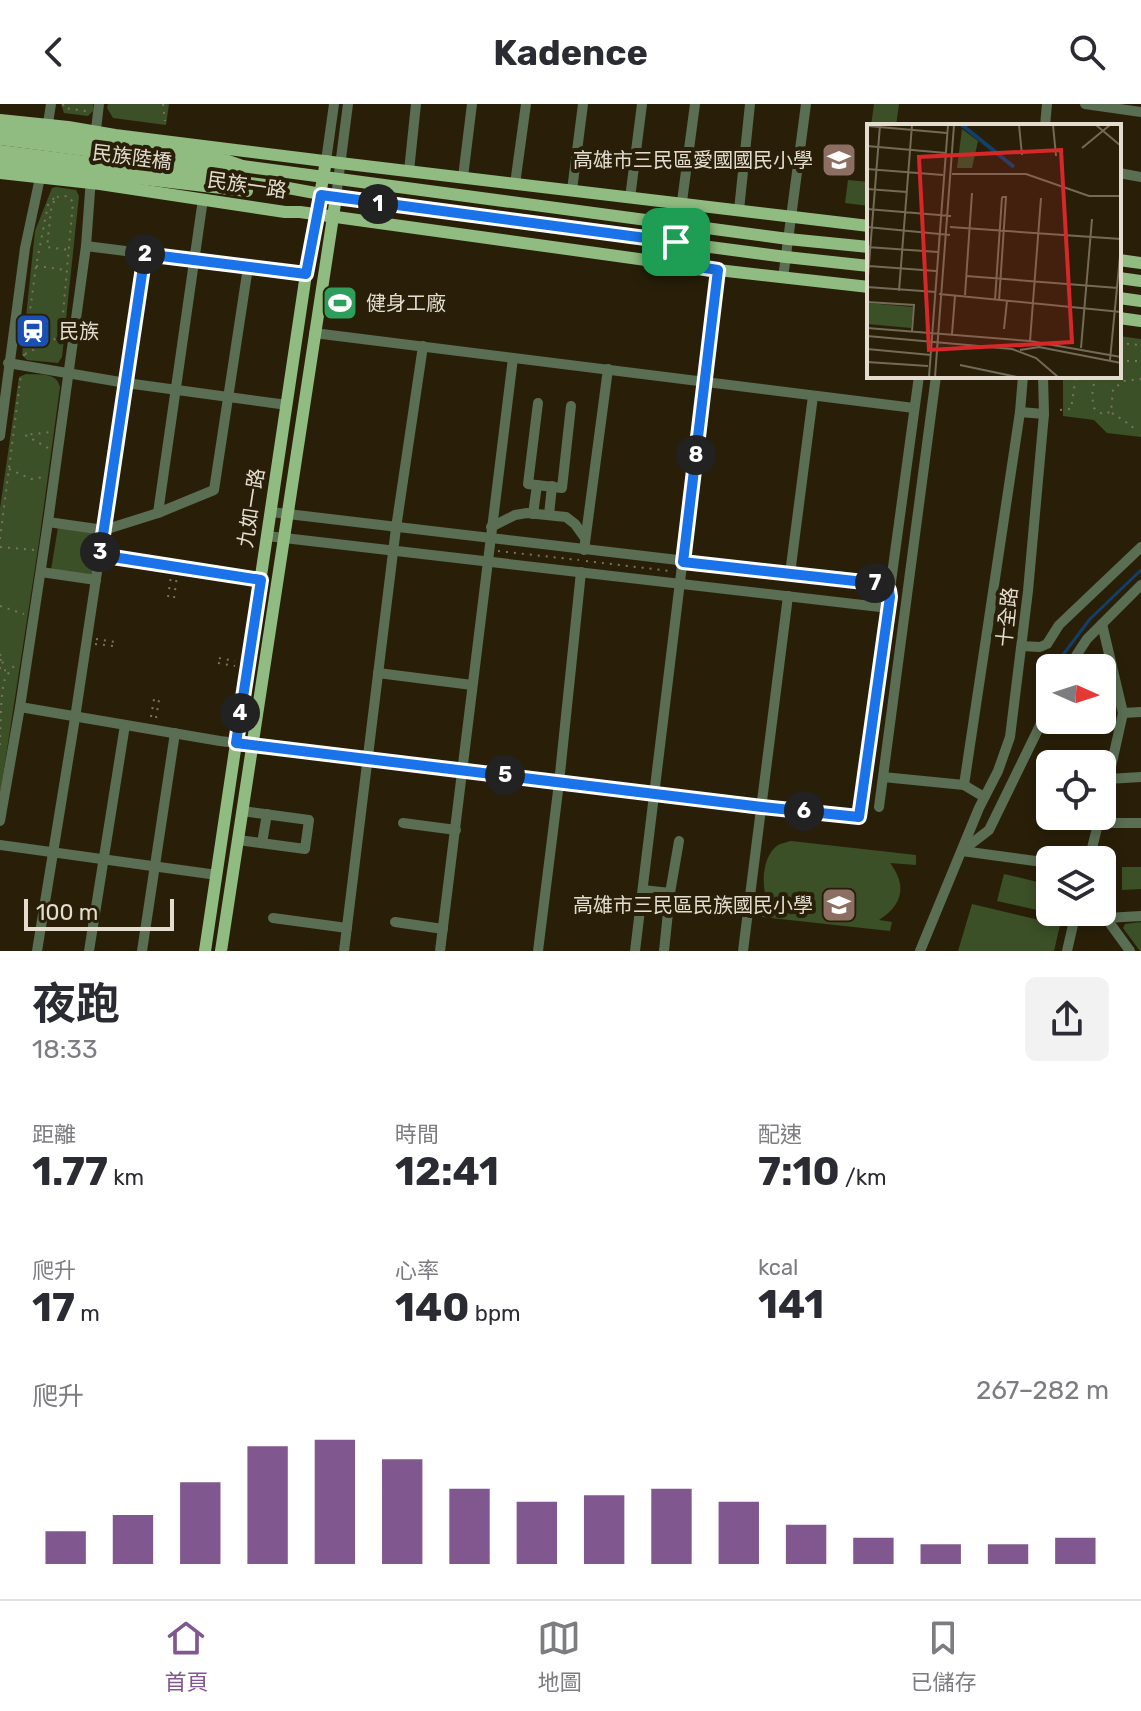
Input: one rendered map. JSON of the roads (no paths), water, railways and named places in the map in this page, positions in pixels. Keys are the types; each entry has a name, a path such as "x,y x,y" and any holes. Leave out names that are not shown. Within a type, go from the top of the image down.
{"main road":[{"name":"民族一路","path":"0,120 867,226"},
{"name":"民族陸橋","path":"0,130 181,152 242,166"},
{"name":"民族陸橋","path":"0,139 214,167 242,166 324,176"},
{"name":"民族陸橋","path":"0,151 287,192"},
{"name":"九如一路","path":"205,951 306,274 326,161"},
{"name":"民族陸橋","path":"0,162 336,197"},
{"name":"民族一路","path":"0,173 718,270 867,287"},
{"path":"324,176 788,239 867,247"},
{"name":"九如一路","path":"221,951 336,197"},
{"path":"336,197 867,266"},
{"path":"1121,260 1141,263"},
{"path":"1121,278 1141,281"},
{"path":"1121,298 1141,301"},
{"path":"1121,318 1141,321"}],"street":[{"path":"0,436 25,248 41,178 51,104"},
{"path":"0,821 48,522 86,246 99,104"},
{"path":"326,161 334,104"},
{"path":"336,197 348,104"},
{"path":"409,171 416,104"},
{"path":"463,177 472,104"},
{"path":"515,184 526,104"},
{"path":"572,190 583,104"},
{"path":"630,198 642,104"},
{"path":"672,263 695,104"},
{"path":"739,210 750,104"},
{"path":"783,278 806,104"},
{"path":"1045,124 1047,104"},
{"path":"1085,104 1141,112"},
{"path":"1121,173 1141,177"},
{"path":"158,513 203,199"},
{"path":"86,246 306,274"},
{"path":"37,951 145,254"},
{"path":"48,522 104,530 158,513 214,490 248,267"},
{"path":"635,951 718,270"},
{"path":"314,333 914,408"},
{"path":"344,951 393,550 423,346"},
{"path":"440,951 513,358"},
{"path":"8,363 287,405"},
{"path":"585,544 608,369"},
{"path":"20,707 236,743 859,817 919,378"},
{"path":"879,807 936,378"},
{"path":"964,785 1023,378"},
{"name":"十全路","path":"920,951 1010,737 1022,646 1044,414 1043,378"},
{"path":"790,574 813,396"},
{"path":"538,403 528,484 562,488 571,406"},
{"path":"1020,412 1044,414"},
{"path":"533,514 537,485"},
{"path":"549,515 552,486"},
{"path":"267,536 393,550 490,544 585,544 683,562 882,584 889,590 890,597 880,607 581,572 490,544 271,512"},
{"path":"490,544 515,515 533,514 566,517 575,524 585,544"},
{"path":"1022,646 1040,647 1047,644 1059,625 1141,547"},
{"path":"100,555 261,580"},
{"path":"41,572 96,580"},
{"path":"538,951 581,572"},
{"path":"1077,654 1087,639 1141,585"},
{"path":"743,951 788,596"},
{"path":"890,597 906,599"},
{"path":"1102,624 1123,713 1115,750"},
{"path":"378,673 472,685"},
{"path":"1123,713 1141,712"},
{"path":"89,951 125,725"},
{"path":"142,951 175,733"},
{"path":"962,851 989,830 1036,734"},
{"path":"883,777 964,785 984,797"},
{"path":"1116,779 1141,777"},
{"path":"238,840 305,849 309,820 242,811"},
{"path":"262,843 267,814"},
{"path":"1116,821 1141,823"},
{"path":"403,823 456,830"},
{"path":"664,951 679,841"},
{"path":"0,845 217,875"},
{"path":"962,851 1036,861"},
{"path":"643,890 670,893"},
{"path":"1130,951 1106,918 1141,916"},
{"path":"273,918 347,928"},
{"path":"395,922 443,929"},
{"path":"1067,951 1073,926"}],"waterway":[{"path":"1064,654 1090,619 1141,570"}],"place":[{"name":"高雄市三民區愛國國民小學","path":"839,160"},
{"name":"健身工廠","path":"340,303"},
{"name":"民族","path":"33,331"},
{"name":"高雄市三民區民族國民小學","path":"839,905"}]}
